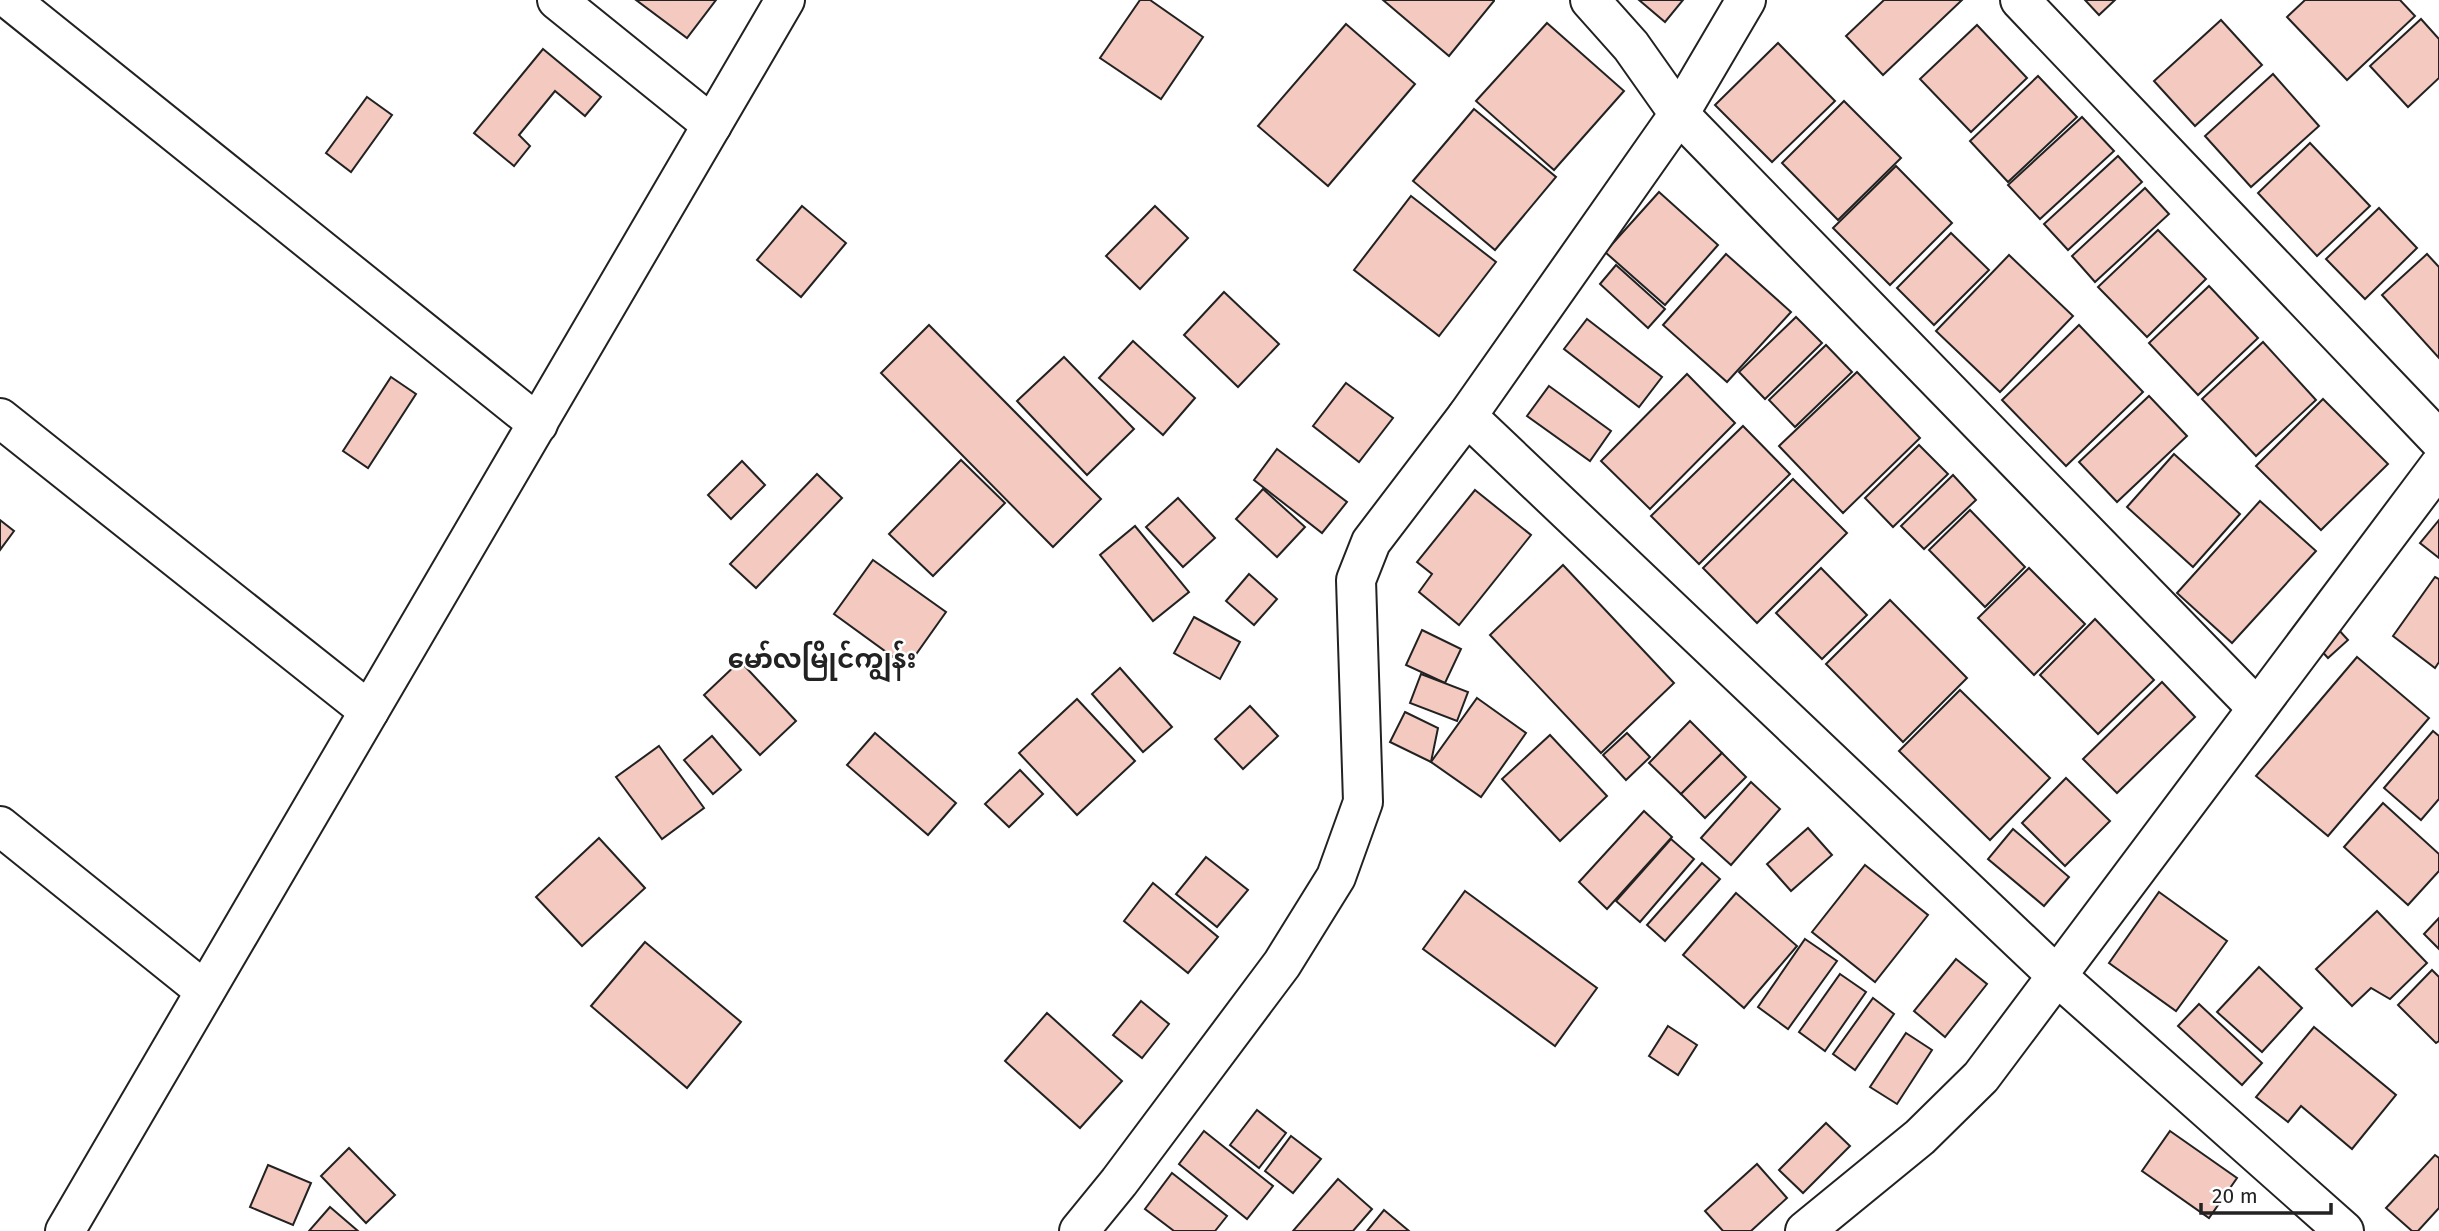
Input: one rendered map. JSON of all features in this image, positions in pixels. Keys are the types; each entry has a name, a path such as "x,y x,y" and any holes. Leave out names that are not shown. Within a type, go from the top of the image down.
{"street":[{"path":"10,0 538,424"},
{"path":"557,0 712,125"},
{"path":"65,1231 785,0"},
{"path":"1590,0 1631,46 1679,114 2258,708"},
{"path":"1079,1231 1119,1182 1282,964 1336,877 1363,802 1356,580 1371,542 1467,416 1679,114 1745,0"},
{"path":"2020,0 2439,440"},
{"path":"1467,416 2057,976 2343,1231"},
{"path":"0,418 369,711"},
{"path":"1805,1231 1920,1137 1981,1077 2439,466"},
{"path":"0,826 205,991"}],"building":[{"path":"636,0 716,0 687,38"},
{"path":"1140,0 1150,0 1203,37 1161,99 1100,58"},
{"path":"1383,0 1494,0 1494,1 1449,56"},
{"path":"1639,0 1683,0 1665,22"},
{"path":"1884,0 1962,0 1883,75 1846,36"},
{"path":"2085,0 2115,0 2099,15"},
{"path":"2305,0 2400,0 2415,16 2347,80 2287,17"},
{"path":"2421,19 2439,39 2439,78 2408,107 2370,66"},
{"path":"2221,20 2262,65 2195,126 2154,81"},
{"path":"1547,23 1624,91 1554,170 1476,101"},
{"path":"1346,24 1415,84 1328,186 1258,126"},
{"path":"1977,25 2027,78 1971,132 1920,79"},
{"path":"1778,43 1835,101 1772,162 1715,105"},
{"path":"543,49 601,97 585,116 555,91 519,135 530,146 514,166 474,133"},
{"path":"2273,74 2319,126 2251,187 2205,136"},
{"path":"2038,76 2077,117 2008,182 1970,141"},
{"path":"367,97 392,115 351,172 326,153"},
{"path":"1844,101 1901,158 1838,220 1782,163"},
{"path":"1474,109 1556,177 1495,250 1413,181"},
{"path":"2082,117 2114,151 2040,219 2008,185"},
{"path":"2310,143 2370,206 2317,256 2258,193"},
{"path":"2118,156 2142,182 2068,250 2044,224"},
{"path":"1896,166 1952,223 1890,285 1833,228"},
{"path":"2145,188 2169,214 2095,282 2072,256"},
{"path":"1659,192 1718,245 1665,305 1605,252"},
{"path":"1411,196 1496,262 1439,336 1354,270"},
{"path":"802,206 846,243 801,297 757,260"},
{"path":"1155,206 1188,238 1140,289 1106,256"},
{"path":"2379,208 2417,248 2365,299 2326,259"},
{"path":"2158,230 2206,279 2147,337 2098,287"},
{"path":"1951,233 1989,270 1934,325 1897,288"},
{"path":"1726,254 1791,312 1727,382 1663,325"},
{"path":"2427,254 2439,267 2439,358 2382,295"},
{"path":"2009,255 2073,316 2000,392 1936,331"},
{"path":"1616,265 1665,309 1648,328 1600,284"},
{"path":"2209,286 2258,338 2198,395 2149,343"},
{"path":"1224,292 1279,344 1238,387 1184,335"},
{"path":"1796,317 1822,343 1765,399 1739,372"},
{"path":"1587,319 1662,377 1639,407 1564,349"},
{"path":"929,325 1101,499 1053,547 881,373"},
{"path":"2079,325 2143,392 2066,466 2002,400"},
{"path":"1133,341 1195,398 1163,435 1099,378"},
{"path":"2263,342 2316,400 2256,456 2202,399"},
{"path":"1826,345 1852,372 1795,427 1769,400"},
{"path":"1064,357 1134,429 1087,475 1017,401"},
{"path":"1857,372 1920,438 1843,513 1779,446"},
{"path":"1687,374 1735,423 1650,509 1601,461"},
{"path":"391,377 416,394 368,468 343,451"},
{"path":"1346,383 1393,418 1359,462 1313,426"},
{"path":"1549,386 1611,431 1590,461 1527,416"},
{"path":"2149,396 2187,436 2117,502 2079,462"},
{"path":"2323,399 2388,464 2321,530 2256,466"},
{"path":"1743,426 1790,474 1699,564 1651,516"},
{"path":"1919,445 1948,474 1893,527 1865,498"},
{"path":"1277,449 1347,502 1322,533 1254,480"},
{"path":"2174,454 2240,514 2193,567 2127,507"},
{"path":"961,460 1005,503 933,576 889,534"},
{"path":"742,461 765,485 731,519 708,495"},
{"path":"817,474 842,498 756,588 730,564"},
{"path":"1953,475 1976,500 1924,549 1901,526"},
{"path":"1793,479 1847,533 1757,623 1703,568"},
{"path":"1263,489 1305,527 1277,557 1236,519"},
{"path":"1475,490 1531,535 1459,625 1419,592 1432,574 1417,562"},
{"path":"1178,498 1215,538 1183,567 1146,527"},
{"path":"2260,501 2316,551 2232,643 2177,593"},
{"path":"1970,510 2025,567 1985,607 1929,550"},
{"path":"0,520 14,531 0,550"},
{"path":"2439,520 2439,558 2420,543"},
{"path":"1135,526 1189,592 1153,621 1100,555"},
{"path":"873,560 946,612 907,667 834,614"},
{"path":"1563,565 1674,683 1601,753 1490,635"},
{"path":"1821,568 1867,615 1822,659 1776,613"},
{"path":"2029,568 2085,624 2034,675 1978,618"},
{"path":"1249,574 1277,599 1254,625 1226,601"},
{"path":"2435,577 2439,579 2439,662 2435,668 2393,636"},
{"path":"1890,600 1967,678 1903,742 1826,664"},
{"path":"1194,617 1240,642 1220,679 1174,653"},
{"path":"2095,619 2154,680 2098,734 2040,675"},
{"path":"2337,628 2348,640 2328,658 2317,646"},
{"path":"1422,630 1461,649 1445,683 1406,665"},
{"path":"2357,657 2429,718 2328,836 2256,776"},
{"path":"740,661 796,721 760,755 704,695"},
{"path":"1120,668 1172,727 1143,752 1092,694"},
{"path":"1421,674 1468,692 1457,721 1410,703"},
{"path":"2162,682 2195,717 2117,793 2083,759"},
{"path":"1960,690 2050,778 1990,840 1899,751"},
{"path":"1477,698 1526,733 1481,797 1431,762"},
{"path":"1077,699 1135,761 1077,815 1019,753"},
{"path":"1250,706 1278,736 1243,769 1215,739"},
{"path":"1405,712 1438,728 1431,762 1390,742"},
{"path":"1690,721 1722,753 1681,794 1649,763"},
{"path":"2433,731 2439,736 2439,799 2421,820 2384,788"},
{"path":"875,733 956,803 928,835 847,765"},
{"path":"1627,733 1650,757 1626,780 1603,755"},
{"path":"1550,735 1607,796 1560,841 1502,779"},
{"path":"712,736 741,770 713,794 684,760"},
{"path":"659,746 704,808 662,839 616,777"},
{"path":"1722,753 1746,777 1705,818 1681,794"},
{"path":"1020,770 1043,794 1009,827 985,804"},
{"path":"2066,778 2110,821 2065,866 2022,823"},
{"path":"1751,782 1780,809 1731,865 1701,838"},
{"path":"2383,803 2439,854 2439,871 2408,905 2344,847"},
{"path":"1644,811 1672,837 1607,909 1579,882"},
{"path":"1808,828 1832,855 1791,891 1767,864"},
{"path":"2013,829 2069,877 2044,906 1988,859"},
{"path":"599,838 645,888 582,946 536,897"},
{"path":"1671,839 1694,859 1640,922 1616,901"},
{"path":"1206,857 1248,890 1217,927 1176,894"},
{"path":"1702,863 1720,879 1665,941 1647,925"},
{"path":"1865,865 1928,915 1875,982 1812,932"},
{"path":"1153,883 1218,937 1188,973 1124,921"},
{"path":"1465,891 1597,988 1555,1046 1423,949"},
{"path":"2159,892 2227,941 2176,1011 2109,963"},
{"path":"1736,893 1797,946 1744,1008 1683,955"},
{"path":"2377,911 2427,963 2390,999 2371,988 2352,1006 2316,969"},
{"path":"2439,918 2439,949 2424,934"},
{"path":"1805,939 1837,961 1788,1029 1758,1007"},
{"path":"645,942 741,1022 687,1088 591,1006"},
{"path":"1956,959 1987,984 1945,1037 1914,1011"},
{"path":"2259,967 2302,1008 2262,1052 2217,1012"},
{"path":"2432,970 2439,977 2439,1041 2436,1043 2398,1005"},
{"path":"1840,974 1866,992 1825,1051 1799,1032"},
{"path":"1873,998 1894,1014 1855,1070 1833,1054"},
{"path":"1141,1001 1169,1024 1142,1058 1113,1035"},
{"path":"2199,1004 2262,1063 2242,1085 2178,1026"},
{"path":"1047,1013 1122,1081 1080,1128 1005,1061"},
{"path":"1668,1026 1697,1045 1678,1075 1649,1056"},
{"path":"2314,1027 2396,1095 2352,1149 2301,1106 2288,1122 2256,1097"},
{"path":"1906,1033 1932,1050 1897,1104 1870,1087"},
{"path":"1257,1110 1286,1133 1259,1168 1230,1145"},
{"path":"1826,1123 1850,1146 1803,1193 1779,1170"},
{"path":"1204,1131 1273,1186 1247,1219 1179,1164"},
{"path":"2170,1131 2237,1178 2209,1218 2142,1171"},
{"path":"1291,1136 1321,1159 1293,1193 1265,1171"},
{"path":"349,1148 395,1195 366,1223 321,1176"},
{"path":"2435,1155 2439,1158 2439,1208 2418,1231 2412,1231 2386,1208"},
{"path":"1757,1164 1787,1198 1751,1231 1723,1231 1705,1211"},
{"path":"268,1165 311,1183 293,1225 250,1207"},
{"path":"1172,1173 1227,1216 1215,1231 1174,1231 1145,1209"},
{"path":"1338,1179 1372,1209 1353,1231 1293,1231"},
{"path":"330,1207 358,1231 309,1231"},
{"path":"1384,1210 1409,1231 1367,1231"}],"district":[{"name":"မော်လမြိုင်ကျွန်း","path":"822,659"}]}
